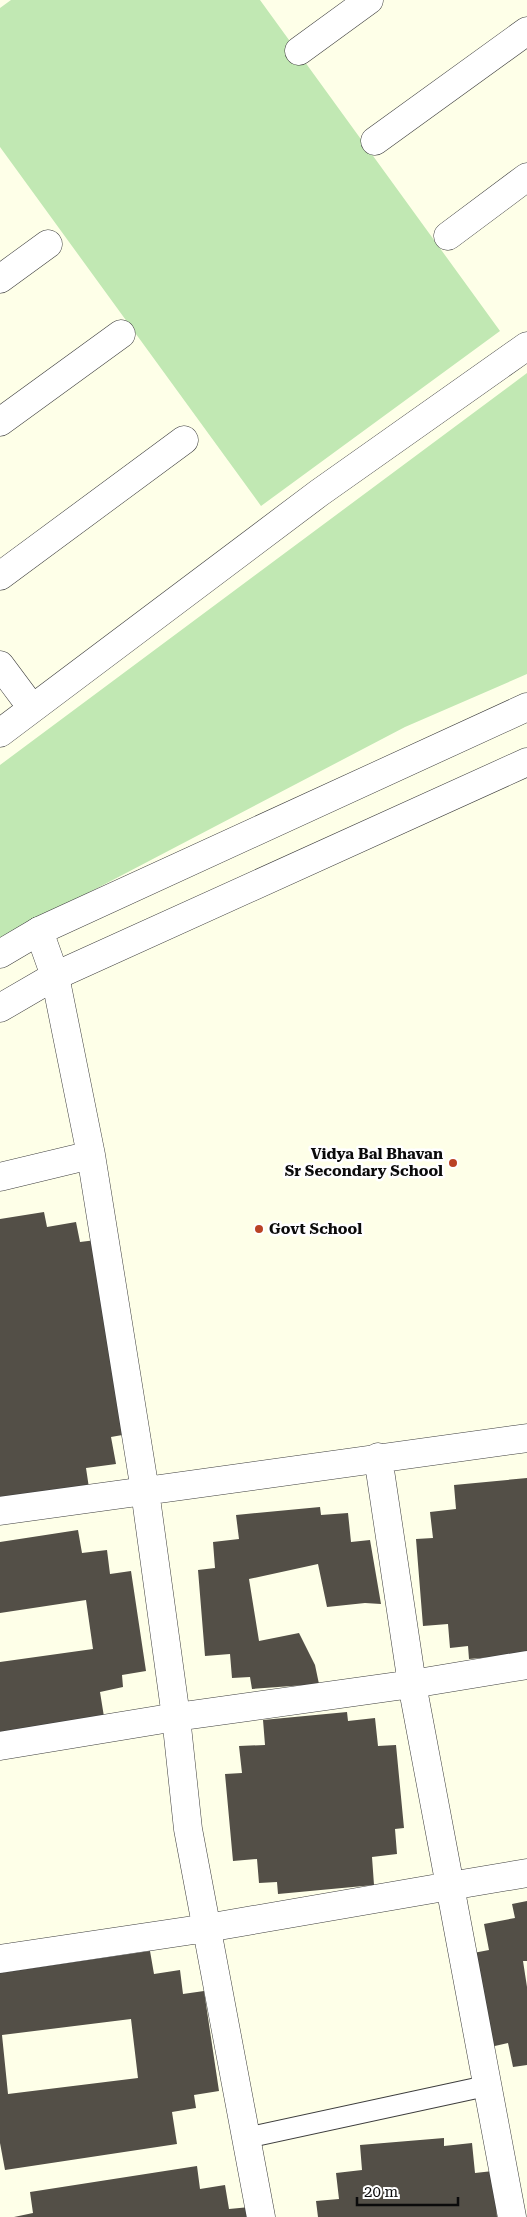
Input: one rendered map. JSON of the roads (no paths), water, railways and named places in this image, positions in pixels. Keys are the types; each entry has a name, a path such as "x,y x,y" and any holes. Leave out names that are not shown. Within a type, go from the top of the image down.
{"street":[{"path":"299,51 369,0"},
{"path":"375,141 527,31"},
{"path":"448,236 527,177"},
{"path":"0,279 48,244"},
{"path":"0,422 121,334"},
{"path":"0,733 319,493 527,346"},
{"path":"0,576 184,440"},
{"path":"0,665 32,708"},
{"path":"0,954 39,931 527,708"},
{"path":"0,1008 55,976 527,762"},
{"path":"39,931 55,976 91,1155 145,1491 176,1717 188,1829 261,2217"},
{"path":"0,1177 91,1155"},
{"path":"0,1511 378,1457 527,1438"},
{"path":"378,1457 412,1684 512,2217"},
{"path":"0,1746 176,1717 412,1684 527,1665"},
{"path":"0,1959 207,1928 527,1873"}],"lane":[{"path":"246,2138 486,2086"}],"place":[{"name":"Vidya Bal Bhavan Sr Secondary School","path":"453,1163"},
{"name":"Govt School","path":"259,1229"}]}
